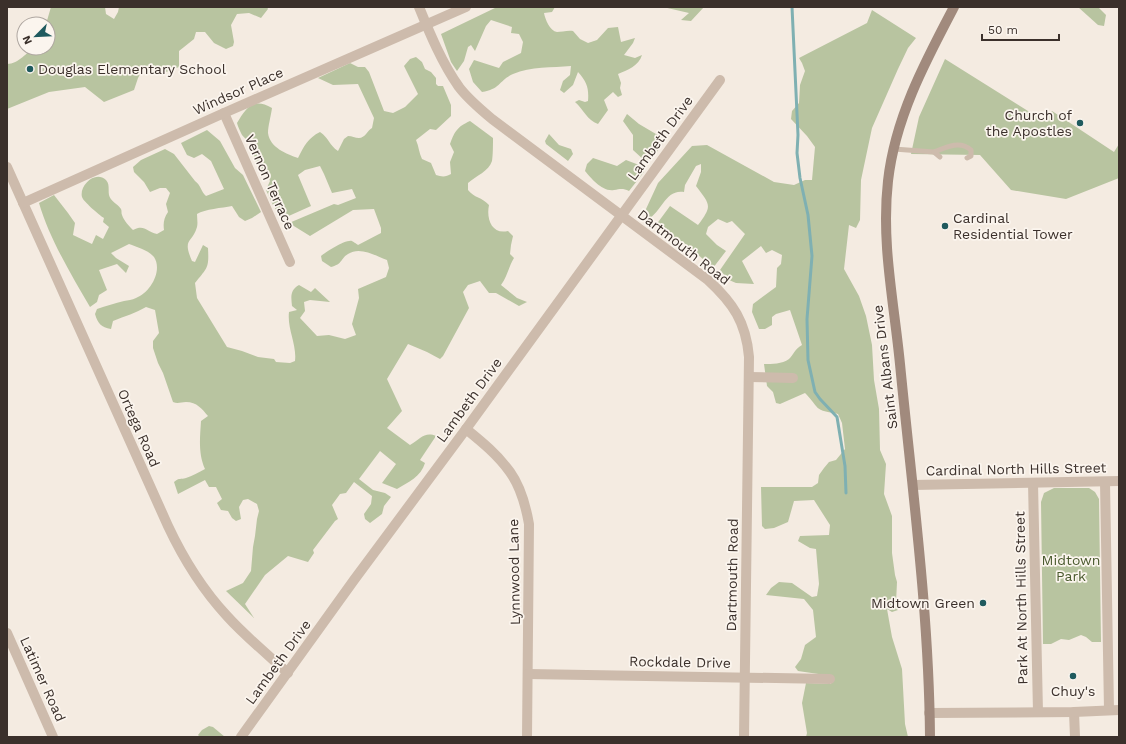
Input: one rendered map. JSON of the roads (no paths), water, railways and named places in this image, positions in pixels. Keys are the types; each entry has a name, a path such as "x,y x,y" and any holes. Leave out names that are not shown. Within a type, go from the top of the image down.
{"street":[{"name":"Dartmouth Road","path":"419,7 448,70 459,87 472,102 492,119 620,216 708,280 729,300 738,314 748,342 749,377 744,737"},
{"name":"Windsor Place","path":"23,204 224,113 466,7"},
{"name":"Saint Albans Drive","path":"930,737 925,622 886,245 885,218 888,180 894,149 906,107 925,63 954,7"},
{"name":"Lambeth Drive","path":"241,737 720,80"},
{"name":"Vernon Terrace","path":"224,113 290,262"},
{"name":"Ortega Road","path":"7,167 181,553 227,617 288,673"},
{"path":"749,377 793,378"},
{"name":"Lynnwood Lane","path":"466,429 493,452 511,473 525,506 529,524 527,737"},
{"name":"Cardinal North Hills Street","path":"912,485 1119,481"},
{"path":"930,713 1074,712 1114,710 1105,482"},
{"name":"Park At North Hills Street","path":"1033,483 1038,712"},
{"name":"Latimer Road","path":"7,633 53,737"},
{"name":"Rockdale Drive","path":"528,674 830,679"},
{"path":"1074,712 1075,737"}],"lane":[{"path":"894,149 934,152 950,145 966,146 971,150 971,156 967,158"},
{"path":"934,152 940,157"}],"waterway":[{"path":"792,7 798,135 797,153 800,178 808,215 812,256 807,319 808,360 815,392 837,417 845,466 846,493"}],"place":[{"name":"Douglas Elementary School","path":"30,69"},
{"name":"Church of the Apostles","path":"1080,123"},
{"name":"Cardinal Residential Tower","path":"945,226"},
{"name":"Midtown Green","path":"983,603"},
{"name":"Chuy's","path":"1073,676"}],"park label":[{"name":"Midtown Park","path":"1071,568"}]}
